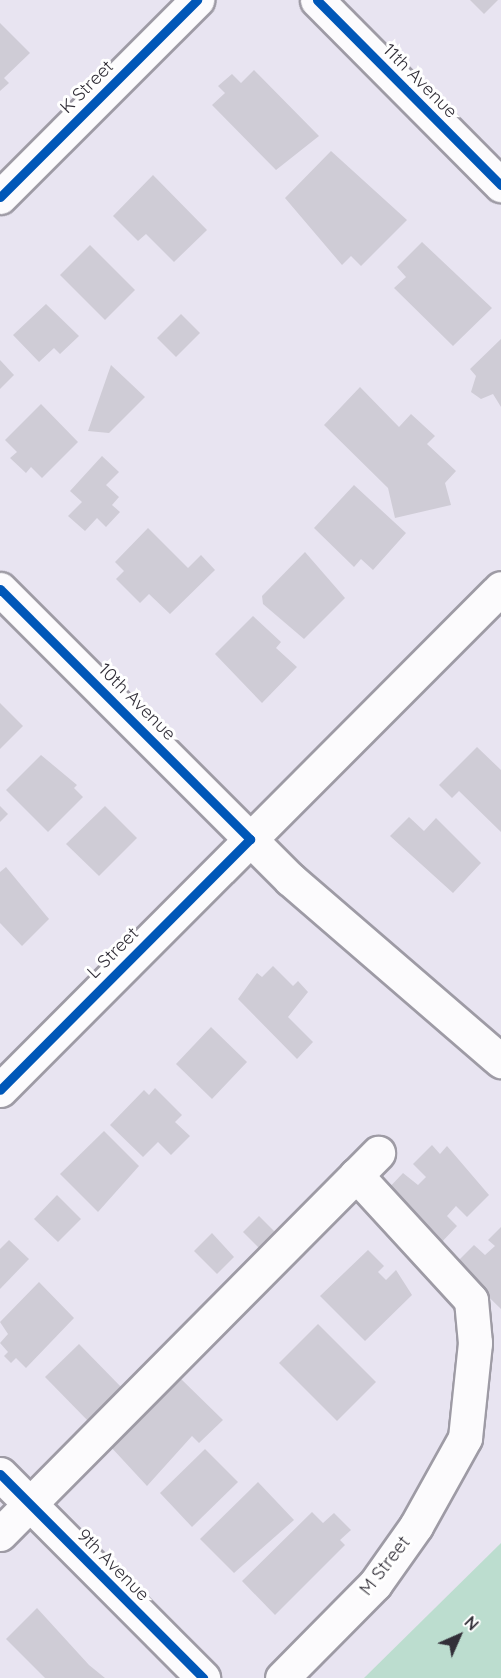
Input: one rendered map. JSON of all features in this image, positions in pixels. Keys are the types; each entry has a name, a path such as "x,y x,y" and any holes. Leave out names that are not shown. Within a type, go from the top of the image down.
{"street":[{"name":"K Street","path":"0,197 197,0"},
{"name":"11th Avenue","path":"317,0 501,185"},
{"name":"L Street","path":"0,1090 501,588"},
{"name":"10th Avenue","path":"0,589 250,839 501,1061"},
{"name":"M Street","path":"30,1505 367,1164 471,1300 475,1343 465,1438 416,1526 375,1584 282,1678"},
{"name":"9th Avenue","path":"0,1474 203,1678"},
{"path":"0,1534 30,1505"}],"green space":[{"path":"501,1543 501,1678 364,1678"}],"building":[{"path":"470,0 498,0 484,14"},
{"path":"0,23 30,53 4,78 9,83 0,91"},
{"path":"254,70 319,136 276,170 212,105 225,93 218,86 232,74 241,83"},
{"path":"331,151 407,220 361,266 351,256 342,265 285,198"},
{"path":"153,175 207,230 174,262 146,234 138,241 113,216"},
{"path":"422,242 492,308 453,346 394,288 406,277 397,267"},
{"path":"90,245 135,290 105,320 60,275"},
{"path":"46,304 79,336 60,354 54,348 39,362 13,335"},
{"path":"181,314 200,333 176,357 157,338"},
{"path":"501,339 501,407 493,394 481,399 471,392 476,376 470,369"},
{"path":"0,360 14,375 0,389"},
{"path":"111,365 145,397 109,433 88,431"},
{"path":"360,387 399,427 411,414 435,436 427,444 456,471 445,483 451,505 395,518 388,488 324,425"},
{"path":"41,404 78,442 42,478 31,467 26,473 10,458 17,452 5,440"},
{"path":"102,456 119,472 106,485 119,497 112,505 120,512 106,527 97,518 85,531 68,516 82,502 70,491"},
{"path":"354,485 406,533 373,570 361,559 354,567 314,528"},
{"path":"148,528 188,568 201,555 215,570 170,614 149,594 140,603 116,579 124,571 115,562"},
{"path":"305,552 345,598 304,639 263,604 262,596"},
{"path":"253,616 281,642 276,648 297,667 262,703 215,654"},
{"path":"0,703 23,726 0,749"},
{"path":"477,747 501,770 501,832 459,791 452,798 439,785"},
{"path":"41,755 77,785 74,788 83,797 48,832 6,790"},
{"path":"0,806 8,814 0,822"},
{"path":"105,806 137,838 99,876 66,844"},
{"path":"409,817 424,831 436,818 481,863 453,893 390,836"},
{"path":"6,867 49,919 22,946 0,923 0,872"},
{"path":"273,966 293,986 298,981 308,992 288,1017 313,1042 297,1059 238,999 257,973 262,977"},
{"path":"211,1027 247,1062 212,1099 176,1064"},
{"path":"155,1088 182,1115 175,1122 190,1136 171,1155 158,1142 143,1157 110,1125 144,1090 149,1095"},
{"path":"104,1131 139,1166 98,1212 60,1174"},
{"path":"432,1145 440,1154 447,1146 489,1195 467,1217 456,1206 447,1216 457,1226 438,1246 385,1192 403,1173 418,1185 426,1177 413,1164"},
{"path":"57,1195 81,1219 58,1242 34,1219"},
{"path":"259,1216 278,1235 262,1251 243,1232"},
{"path":"501,1227 501,1309 455,1264 474,1245 485,1255 495,1246 488,1240"},
{"path":"212,1233 234,1257 217,1274 194,1251"},
{"path":"9,1240 29,1259 0,1289 0,1249"},
{"path":"368,1250 384,1266 378,1272 386,1280 396,1270 412,1295 365,1341 320,1296"},
{"path":"39,1282 74,1318 26,1368 16,1358 11,1363 4,1356 8,1352 0,1343 8,1334 0,1322"},
{"path":"318,1324 376,1382 337,1421 279,1363"},
{"path":"79,1344 124,1390 90,1423 45,1377"},
{"path":"180,1378 223,1420 199,1443 192,1436 147,1486 110,1446"},
{"path":"205,1449 238,1482 192,1527 160,1493"},
{"path":"258,1482 294,1520 234,1573 200,1539"},
{"path":"312,1512 323,1523 334,1513 351,1530 340,1540 345,1545 275,1615 242,1581"},
{"path":"37,1608 89,1665 105,1678 45,1678 6,1639"}],"cycle path":[{"path":"0,197 197,0"},
{"path":"317,0 501,185"},
{"path":"0,589 250,839 0,1090"},
{"path":"0,1474 203,1678"}]}
